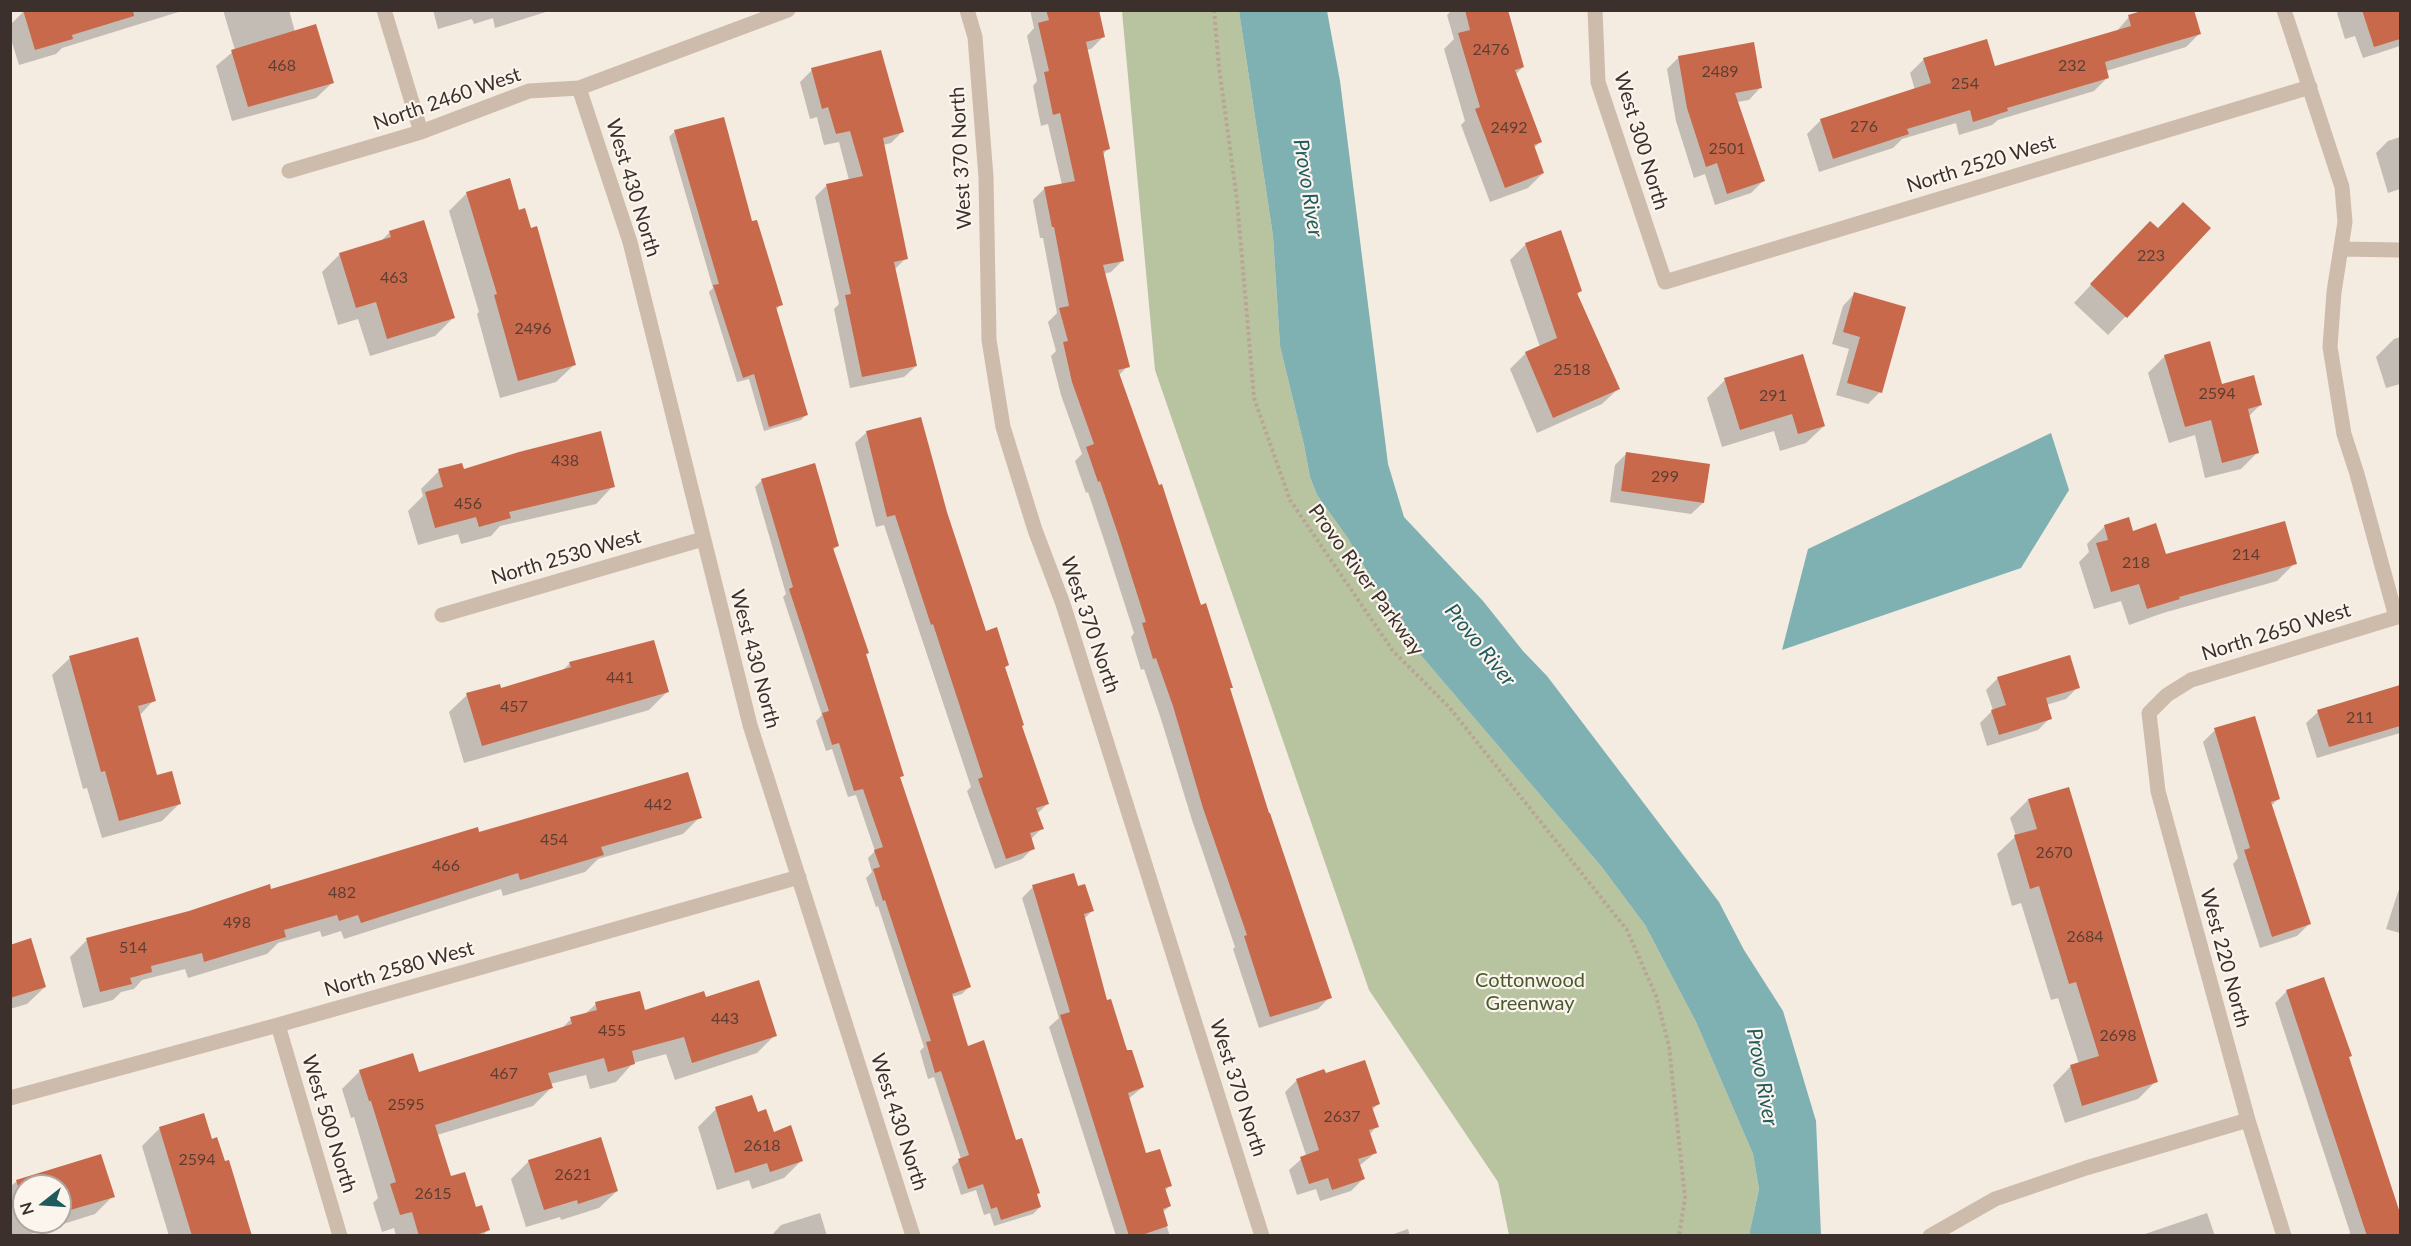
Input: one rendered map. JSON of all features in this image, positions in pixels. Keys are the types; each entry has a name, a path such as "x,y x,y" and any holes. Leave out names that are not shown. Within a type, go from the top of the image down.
{"street":[{"path":"384,10 421,132"},
{"name":"North 2460 West","path":"289,171 421,132 529,91 579,88 788,10"},
{"name":"West 370 North","path":"967,10 975,37 986,177 989,340 1003,427 1035,530 1070,625 1262,1236"},
{"name":"West 300 North","path":"1595,10 1598,82 1665,282"},
{"path":"2284,10 2342,187 2345,222 2334,292 2330,347 2344,434 2398,616"},
{"name":"North 2520 West","path":"1665,282 2310,87"},
{"name":"West 430 North","path":"579,88 630,242 750,725 913,1236"},
{"path":"2342,249 2400,250"},
{"name":"North 2530 West","path":"442,615 703,539"},
{"name":"North 2650 West","path":"2167,695 2191,680 2398,616"},
{"name":"West 220 North","path":"2167,695 2149,713 2158,791 2248,1120 2284,1236"},
{"name":"North 2580 West","path":"10,1098 278,1025 799,877"},
{"name":"West 500 North","path":"278,1025 340,1236"},
{"path":"1930,1236 1995,1199 2086,1167 2248,1120"}],"path":[{"name":"Provo River Parkway","path":"1214,10 1218,67 1237,200 1254,398 1290,500 1393,651 1449,707 1627,930 1656,996 1669,1046 1685,1198 1679,1236"}],"green space":[{"name":"Cottonwood Greenway","path":"1122,11 1239,11 1273,236 1280,346 1310,477 1317,495 1347,537 1406,638 1601,866 1645,925 1696,1022 1753,1154 1759,1189 1749,1235 1509,1235 1498,1182 1369,990 1155,370"}],"water":[{"name":"Provo River","path":"1239,11 1327,11 1340,81 1388,464 1404,517 1483,601 1523,651 1547,676 1719,902 1744,950 1783,1011 1816,1121 1821,1235 1749,1235 1759,1189 1753,1154 1696,1022 1645,925 1601,866 1406,638 1347,537 1317,495 1310,477 1280,346 1273,236"},
{"path":"2051,433 2069,490 2021,568 1782,650 1808,549"}],"building":[{"path":"23,10 133,10 134,16 72,35 73,39 35,50"},
{"path":"1046,10 1099,10 1105,37 1086,42 1110,149 1103,151 1124,261 1103,265 1130,367 1118,370 1159,485 1162,484 1201,605 1206,603 1269,813 1332,998 1270,1017 1244,936 1247,935 1203,808 1173,706 1156,658 1153,659 1142,623 1146,622 1118,534 1086,447 1094,444 1072,382 1063,342 1068,341 1059,308 1069,306 1044,187 1075,181 1060,113 1053,115 1044,72 1049,71 1038,23 1049,20"},
{"path":"1465,10 1508,10 1524,67 1515,70 1542,142 1534,145 1544,173 1505,188 1475,109 1480,107 1458,33 1470,30"},
{"path":"2145,10 2194,10 2201,34 2105,62 2109,78 2007,108 2008,111 1973,122 1970,110 1907,129 1909,134 1833,159 1820,119 1931,83 1923,58 1987,39 1995,66 2131,26 2128,15"},
{"path":"2362,10 2400,10 2400,39 2374,47"},
{"path":"316,24 334,83 248,107 231,50"},
{"path":"1754,42 1762,88 1735,93 1765,181 1727,194 1717,163 1706,167 1687,108 1678,56"},
{"path":"881,50 904,132 883,138 908,259 894,262 917,366 862,377 845,295 851,294 826,184 863,176 850,131 836,134 828,107 822,109 811,68"},
{"path":"724,117 752,221 757,220 783,305 776,307 808,415 769,427 754,374 743,378 713,285 719,284 674,130"},
{"path":"510,178 519,210 525,208 531,228 537,226 576,365 518,381 494,295 497,294 466,192"},
{"path":"2183,202 2211,228 2127,318 2090,284 2150,221 2158,228"},
{"path":"424,220 455,318 387,339 376,302 356,308 339,253 391,237 389,231"},
{"path":"1561,230 1582,291 1577,293 1620,389 1553,418 1525,352 1557,338 1525,243"},
{"path":"1854,292 1906,307 1882,393 1847,383 1860,337 1843,332"},
{"path":"2210,341 2222,384 2254,375 2262,405 2248,409 2259,453 2222,463 2211,420 2185,427 2164,355"},
{"path":"1803,354 1825,426 1798,434 1792,414 1740,430 1724,378"},
{"path":"921,417 947,512 986,631 997,627 1009,665 1005,667 1024,725 1022,726 1049,804 1036,808 1044,829 1030,833 1035,849 1006,859 978,779 983,777 933,624 931,625 895,515 887,517 866,431"},
{"path":"601,431 615,487 509,512 511,518 479,527 476,517 435,528 425,492 443,487 438,469 462,463 464,469"},
{"path":"1626,452 1710,464 1704,503 1621,491"},
{"path":"815,463 839,546 833,548 869,653 866,654 904,776 900,777 971,987 952,994 968,1046 984,1040 1016,1140 1022,1138 1040,1193 1037,1194 1041,1207 1001,1220 997,1207 991,1209 983,1184 968,1189 958,1159 969,1155 941,1071 935,1073 926,1042 931,1041 873,869 880,867 874,850 883,847 863,789 854,791 839,743 832,745 822,713 829,711 789,589 793,587 761,479"},
{"path":"2129,517 2133,531 2156,523 2166,554 2285,521 2297,564 2179,597 2180,599 2147,609 2139,584 2111,592 2096,543 2108,540 2104,525"},
{"path":"138,637 156,701 138,706 157,775 172,771 181,804 119,821 105,771 101,772 69,656"},
{"path":"654,640 669,692 482,746 466,693 500,684 501,688 571,667 569,662"},
{"path":"2070,655 2080,688 2046,698 2052,719 1999,735 1991,710 2006,705 1997,677"},
{"path":"2400,685 2400,726 2329,747 2317,710"},
{"path":"2255,716 2280,799 2271,802 2311,924 2272,937 2244,850 2250,848 2214,728"},
{"path":"688,772 702,818 601,847 604,855 520,880 518,873 361,923 358,915 339,921 337,915 284,930 286,937 204,962 202,953 151,966 152,972 130,978 132,984 100,992 86,938 189,911 270,884 271,889 478,827 479,832"},
{"path":"2069,787 2158,1082 2082,1106 2070,1065 2099,1056 2076,982 2069,984 2039,886 2030,889 2014,835 2037,829 2028,799"},
{"path":"1074,873 1078,886 1085,884 1094,911 1084,914 1107,1000 1111,999 1127,1050 1132,1050 1144,1087 1128,1093 1146,1153 1160,1149 1172,1186 1165,1188 1171,1206 1163,1209 1168,1226 1139,1236 1129,1236 1060,1015 1070,1012 1032,885"},
{"path":"31,938 46,987 10,998 10,945"},
{"path":"2324,977 2352,1056 2349,1057 2400,1213 2400,1236 2367,1236 2286,990"},
{"path":"759,980 777,1036 692,1063 684,1037 632,1051 635,1064 608,1072 604,1058 548,1073 553,1088 435,1125 451,1176 465,1172 476,1207 482,1205 490,1230 473,1236 419,1236 412,1212 400,1215 390,1184 396,1182 359,1070 413,1053 419,1072 572,1024 570,1017 597,1010 595,1002 640,991 645,1010 704,991 706,997"},
{"path":"1365,1060 1380,1104 1372,1107 1379,1127 1369,1130 1377,1153 1358,1159 1365,1179 1332,1190 1328,1178 1309,1184 1300,1157 1319,1150 1296,1079 1324,1069 1326,1073"},
{"path":"752,1095 758,1112 766,1109 774,1132 791,1125 803,1161 770,1172 767,1163 735,1173 715,1107"},
{"path":"204,1113 212,1139 217,1137 225,1161 229,1160 252,1236 192,1236 159,1127"},
{"path":"601,1137 618,1191 578,1204 577,1200 544,1210 528,1160"},
{"path":"101,1154 115,1197 72,1210 72,1174 36,1174"}]}
